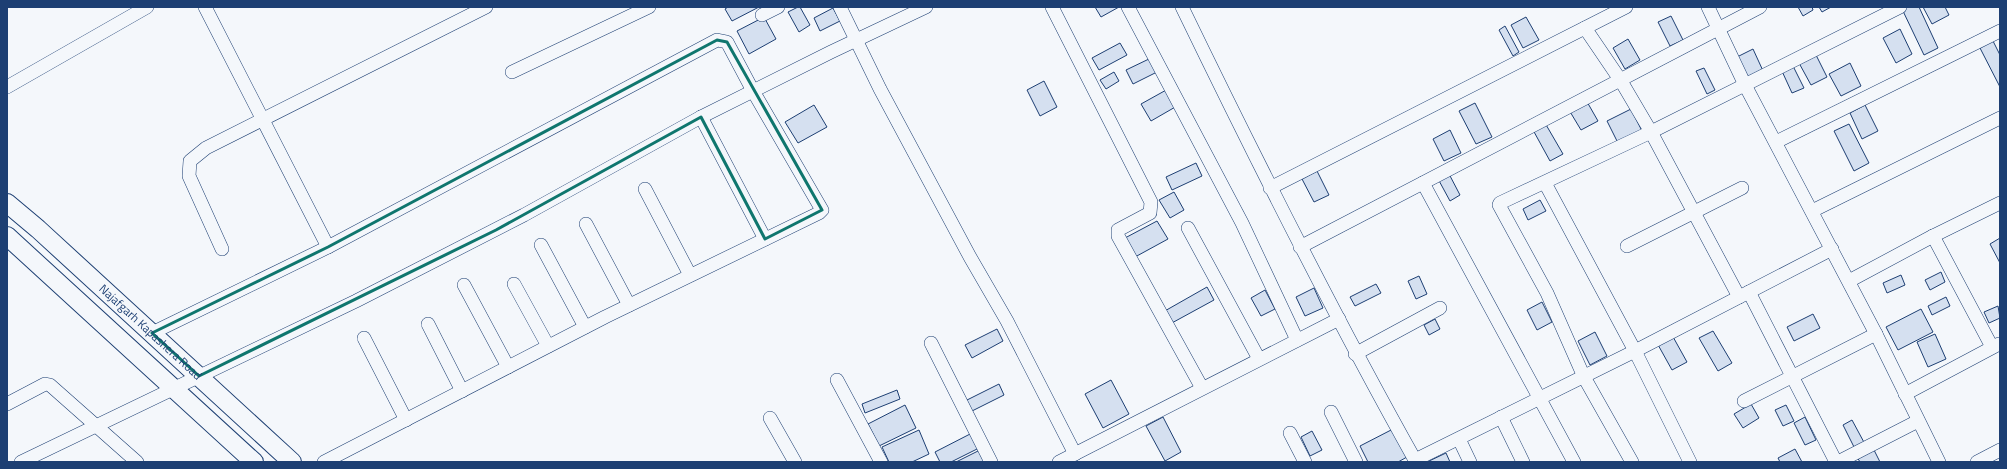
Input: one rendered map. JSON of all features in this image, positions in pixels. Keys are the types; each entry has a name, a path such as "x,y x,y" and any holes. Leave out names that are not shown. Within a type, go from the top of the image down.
{"main road":[{"name":"Najafgarh Kapashera Road","path":"7,203 152,333 292,462"},
{"path":"7,236 254,462"}],"street":[{"path":"7,87 147,7"},
{"path":"206,7 328,247"},
{"path":"222,249 189,176 190,161 206,148 263,118 486,7"},
{"path":"512,72 649,7"},
{"path":"762,15 778,7"},
{"path":"840,7 880,89 970,257 1007,320 1075,454"},
{"path":"21,462 356,301 496,230 701,117 926,7"},
{"path":"1052,7 1151,202 1150,212 1118,230 1118,236 1202,388"},
{"path":"1128,7 1242,223 1297,340"},
{"path":"1182,7 1300,247 1339,319 1355,354 1414,461 1584,377 1832,249"},
{"path":"1270,188 1626,7"},
{"path":"1708,7 1745,85 1849,281 1939,462"},
{"path":"1300,247 1621,81 1760,7"},
{"path":"1632,462 1584,377 1548,293 1499,206 1502,202 1651,132 1900,7"},
{"path":"1586,28 1621,81 1651,132 1693,212 1744,294 1792,376 1837,462 1918,421"},
{"path":"1776,142 2000,31"},
{"path":"152,333 328,247 717,40 727,42 753,91 822,210 819,213 585,327 324,462"},
{"path":"701,117 765,239"},
{"path":"1812,211 2000,118"},
{"path":"1545,182 1635,351 1690,462"},
{"path":"1423,184 1541,398 1574,462"},
{"path":"1627,246 1742,188"},
{"path":"645,189 690,275"},
{"path":"1849,281 1933,236 2000,203"},
{"path":"586,224 629,305"},
{"path":"1188,228 1259,359"},
{"path":"1905,394 1996,345 1933,236"},
{"path":"541,245 585,327"},
{"path":"514,284 548,346"},
{"path":"464,285 508,366"},
{"path":"1355,354 1440,308"},
{"path":"1059,462 1339,319"},
{"path":"428,324 462,391"},
{"path":"1744,401 1876,334"},
{"path":"364,338 406,420"},
{"path":"931,343 991,462"},
{"path":"837,380 881,462"},
{"path":"7,404 45,384 50,385 137,462"},
{"path":"1331,412 1356,462"},
{"path":"1501,417 1523,462"},
{"path":"770,418 794,462"},
{"path":"1290,433 1305,462"},
{"path":"1459,440 1470,462"},
{"path":"1977,462 2000,450"}],"highlighted area":[{"path":"717,40 727,42 822,210 765,239 701,117 496,230 199,376 152,333 328,247"}],"building":[{"path":"728,7 759,7 732,21 725,9"},
{"path":"800,7 810,25 799,32 788,12"},
{"path":"1095,7 1119,7 1101,17"},
{"path":"1798,7 1812,7 1813,10 1803,16"},
{"path":"1819,7 1831,7 1822,12"},
{"path":"1907,7 1919,7 1938,48 1924,55 1902,9"},
{"path":"1923,7 1945,7 1949,15 1932,24"},
{"path":"833,8 840,21 820,31 814,18"},
{"path":"1671,16 1683,40 1670,46 1658,22"},
{"path":"764,17 776,39 749,54 737,31"},
{"path":"1526,17 1539,40 1523,48 1511,25"},
{"path":"1505,26 1519,52 1513,56 1499,30"},
{"path":"1900,29 1912,54 1896,63 1883,38"},
{"path":"1628,39 1640,60 1625,69 1613,48"},
{"path":"1993,41 2000,55 2000,87 1980,48"},
{"path":"1120,43 1127,55 1099,70 1092,58"},
{"path":"1753,49 1764,73 1749,80 1737,57"},
{"path":"1816,55 1827,77 1811,85 1799,63"},
{"path":"1151,58 1157,72 1133,84 1126,70"},
{"path":"1850,63 1861,86 1841,96 1829,74"},
{"path":"1792,64 1804,88 1792,93 1781,69"},
{"path":"1704,68 1715,90 1707,94 1696,71"},
{"path":"1114,72 1119,81 1106,89 1100,80"},
{"path":"1044,81 1057,107 1040,116 1027,90"},
{"path":"1168,89 1177,106 1151,121 1141,104"},
{"path":"1586,100 1598,121 1581,130 1569,110"},
{"path":"1475,103 1492,137 1476,144 1459,111"},
{"path":"814,105 827,127 798,143 785,122"},
{"path":"1865,105 1878,131 1862,139 1850,113"},
{"path":"1631,109 1643,133 1619,145 1607,121"},
{"path":"1545,123 1563,154 1550,161 1533,130"},
{"path":"1849,124 1869,163 1854,171 1834,131"},
{"path":"1450,130 1461,153 1444,161 1433,139"},
{"path":"1196,163 1202,176 1172,190 1166,177"},
{"path":"1317,171 1329,195 1314,202 1302,179"},
{"path":"1448,172 1460,195 1450,201 1437,177"},
{"path":"1174,192 1184,210 1170,218 1159,200"},
{"path":"1540,200 1546,211 1528,220 1523,209"},
{"path":"1157,221 1168,239 1135,257 1125,238"},
{"path":"2000,238 2000,263 1990,244"},
{"path":"1941,272 1945,282 1930,290 1925,280"},
{"path":"1901,275 1905,285 1887,293 1883,283"},
{"path":"1419,276 1427,294 1416,299 1408,281"},
{"path":"1376,284 1381,293 1355,306 1350,297"},
{"path":"1207,287 1214,300 1170,324 1163,312"},
{"path":"1314,288 1323,308 1305,316 1296,297"},
{"path":"1265,290 1275,309 1261,316 1251,298"},
{"path":"1946,297 1950,306 1932,315 1928,306"},
{"path":"1542,302 1552,322 1537,330 1527,310"},
{"path":"1998,306 2000,318 1989,323 1984,312"},
{"path":"1921,309 1933,332 1898,350 1886,327"},
{"path":"1813,314 1820,328 1794,341 1787,327"},
{"path":"1435,319 1440,329 1429,335 1424,325"},
{"path":"997,329 1003,341 972,358 965,345"},
{"path":"1713,331 1732,363 1718,371 1699,338"},
{"path":"1595,332 1607,356 1590,365 1578,341"},
{"path":"1935,334 1946,359 1928,367 1917,342"},
{"path":"1672,335 1687,362 1672,370 1657,343"},
{"path":"1111,380 1129,414 1103,428 1085,394"},
{"path":"999,384 1004,395 970,412 965,401"},
{"path":"897,390 900,399 865,413 862,404"},
{"path":"1751,404 1759,418 1743,428 1734,414"},
{"path":"905,405 916,428 879,446 868,424"},
{"path":"1786,405 1794,421 1783,426 1775,410"},
{"path":"1163,417 1181,452 1165,461 1146,426"},
{"path":"1805,417 1816,440 1805,445 1794,423"},
{"path":"1852,420 1866,446 1856,451 1843,425"},
{"path":"1393,429 1407,457 1398,462 1368,462 1360,446"},
{"path":"919,430 929,454 912,462 889,462 882,447"},
{"path":"1312,431 1322,450 1310,456 1301,437"},
{"path":"972,433 979,448 951,462 940,462 935,452"},
{"path":"984,448 991,462 956,462"},
{"path":"1873,448 1880,462 1860,462 1857,457"},
{"path":"1795,449 1802,462 1780,462 1778,458"},
{"path":"1446,453 1450,462 1427,462"}]}
